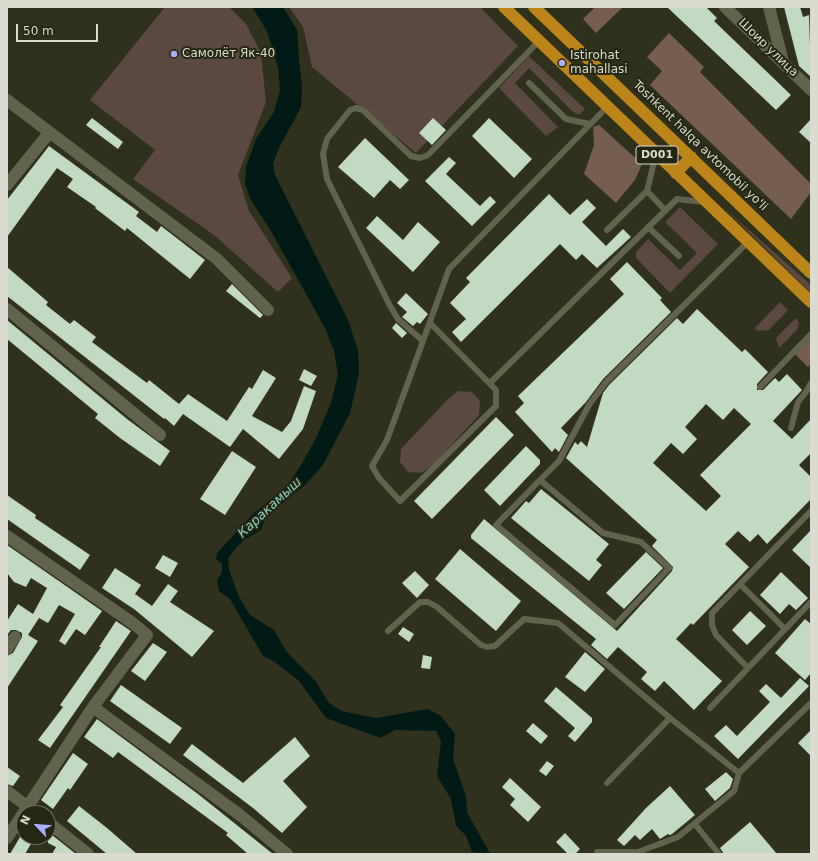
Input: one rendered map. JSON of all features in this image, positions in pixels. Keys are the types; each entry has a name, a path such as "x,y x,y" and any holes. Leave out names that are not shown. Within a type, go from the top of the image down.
{"highway":[{"name":"D001","path":"504,7 811,302"},
{"name":"Toshkent halqa avtomobil yo'li","path":"534,7 691,156 811,273"},
{"path":"676,173 691,156"}],"street":[{"name":"Шоир улица","path":"725,7 811,90"},
{"path":"769,7 783,62"},
{"path":"7,100 217,259 268,310"},
{"path":"7,185 49,133"},
{"path":"7,309 160,435"},
{"path":"7,536 134,624 147,635 93,707 34,805"},
{"path":"7,649 15,637"},
{"path":"93,707 240,815 287,854"},
{"path":"7,791 26,805"},
{"path":"7,838 16,828"},
{"path":"56,828 88,854"}],"lane":[{"path":"423,341 398,319 389,304 327,179 323,154 327,139 350,110 356,108 363,110 411,156 420,158 428,155 540,41"},
{"path":"529,83 566,119 590,124"},
{"path":"430,323 496,390 496,406 400,501 379,478 372,466 387,440 423,341 450,269 607,107"},
{"path":"607,230 647,191 656,154"},
{"path":"647,191 665,210"},
{"path":"490,383 677,199 706,202"},
{"path":"648,227 679,256"},
{"path":"540,480 603,533 641,542 669,568 615,625 496,524 540,480 559,461 589,405 606,382 748,242"},
{"path":"760,387 811,334"},
{"path":"791,428 798,402 811,383"},
{"path":"748,668 716,635 712,625 712,614 811,511"},
{"path":"740,584 785,628"},
{"path":"388,631 420,602 428,602 437,607 481,645 487,647 495,646 524,619 558,623 670,718 739,773"},
{"path":"710,708 811,602"},
{"path":"597,852 638,852 678,837 696,824 734,791 739,773 811,703"},
{"path":"607,783 670,718"},
{"path":"696,824 719,854"}],"shaded area":[{"path":"165,7 229,7 246,24 261,53 266,102 238,175 249,211 292,278 278,292 214,235 133,179 155,150 90,100"},
{"path":"289,7 480,7 518,46 416,153 312,67 303,27"},
{"path":"595,7 623,7 596,33 583,19"},
{"path":"669,33 704,67 700,72 811,184 811,192 791,219 650,85 662,71 647,57"},
{"path":"529,56 585,109 579,115 573,112 529,68 515,83 558,127 546,136 499,88"},
{"path":"599,125 642,164 635,180 616,203 584,174 594,145 593,127"},
{"path":"722,206 811,285 811,293"},
{"path":"680,207 718,244 670,293 636,258 636,252 648,239 680,270 697,253 665,222"},
{"path":"780,302 788,310 769,330 758,331 755,328"},
{"path":"796,318 799,323 797,330 779,348 776,338"},
{"path":"811,338 811,364 808,367 795,354"},
{"path":"458,391 472,392 480,401 479,415 433,465 421,473 408,472 400,462 401,449 448,399"}],"water":[{"name":"Каракамыш","path":"252,7 283,7 297,30 302,87 301,107 278,150 273,164 275,175 348,320 358,350 359,374 350,413 323,465 305,485 270,513 264,521 261,530 244,540 235,549 228,558 229,570 239,597 250,615 274,630 286,651 316,682 329,703 341,711 376,718 428,709 441,716 455,734 453,759 466,796 467,812 490,854 472,852 466,836 456,825 451,799 437,776 441,741 436,731 395,730 380,738 326,718 299,681 275,662 263,656 230,599 219,591 217,581 222,572 222,564 216,559 217,553 252,515 287,486 300,467 315,440 331,403 338,374 334,351 325,328 271,231 251,200 245,184 246,167 256,139 274,112 280,90 278,68 267,31"}],"building":[{"path":"667,7 706,7 717,18 714,21 791,95 776,110"},
{"path":"784,7 800,7 803,17 809,15 811,77 799,66"},
{"path":"92,118 123,142 118,149 86,125"},
{"path":"433,118 446,130 432,145 419,133"},
{"path":"489,118 532,159 514,178 472,136"},
{"path":"811,119 811,143 799,132"},
{"path":"365,138 409,180 400,189 390,180 374,198 338,167"},
{"path":"49,146 139,212 136,216 157,232 161,226 205,260 190,279 127,228 125,231 95,208 96,207 67,187 73,179 57,168 7,237 7,200"},
{"path":"449,157 456,163 446,174 480,206 490,196 496,202 472,226 425,181"},
{"path":"549,194 570,215 587,199 596,208 582,222 606,246 623,229 631,237 597,268 582,254 576,260 560,244 461,342 452,332 466,319 450,303 470,282 466,278"},
{"path":"377,216 403,240 418,222 440,242 413,272 366,228"},
{"path":"627,262 662,298 660,300 671,312 603,379 586,402 561,428 568,435 559,452 555,448 552,452 515,412 524,403 518,396 624,294 610,279"},
{"path":"7,267 48,302 46,305 70,324 74,320 96,337 92,342 147,383 149,380 179,404 188,394 227,421 249,387 252,389 263,370 276,378 252,416 282,432 291,421 304,386 316,391 303,429 279,459 243,429 230,447 183,414 174,426 7,296"},
{"path":"232,284 263,315 260,318 226,291"},
{"path":"406,293 428,314 420,324 417,322 413,326 402,317 407,312 397,303"},
{"path":"697,309 742,352 745,349 768,372 757,384 757,390 763,390 775,378 779,382 787,374 802,390 773,421 792,439 811,419 811,453 799,465 811,477 811,499 767,544 758,534 750,542 738,531 725,544 749,567 693,625 691,623 676,639 722,681 694,710 664,681 655,691 641,679 647,672 618,647 607,659 591,645 596,639 471,538 471,535 484,519 617,631 672,571 673,567 652,546 657,540 566,458 575,442 578,445 581,441 587,447 603,393 609,385 677,318 683,324","holes":["706,404 723,420 734,408 751,424 700,475 721,496 706,511 653,463 671,443 683,454 697,439 685,427"]},
{"path":"7,320 127,419 170,451 160,466 120,438 95,418 98,414 7,339"},
{"path":"396,323 407,333 402,338 392,328"},
{"path":"304,369 317,376 311,386 299,380"},
{"path":"496,417 514,435 432,519 414,501"},
{"path":"526,446 540,460 540,464 500,506 484,490"},
{"path":"232,451 256,467 225,515 200,499"},
{"path":"541,489 609,544 596,560 602,565 589,581 511,518 526,501 529,503"},
{"path":"7,495 36,515 35,518 90,555 80,570 7,519"},
{"path":"811,530 811,568 792,550"},
{"path":"7,545 102,611 85,635 76,629 65,645 59,641 75,614 59,605 48,623 39,618 28,635 38,641 7,688 7,656 13,653 22,637 22,633 16,630 11,630 7,635 7,621 18,604 33,614 47,588 31,578 26,587 14,582 7,573"},
{"path":"460,549 521,601 496,631 435,579"},
{"path":"646,552 663,568 624,609 606,593"},
{"path":"163,555 178,563 170,577 155,568"},
{"path":"115,568 141,585 135,594 152,606 168,584 178,591 170,602 214,631 192,657 134,609 102,588"},
{"path":"415,571 429,585 417,598 402,583"},
{"path":"781,572 808,598 796,610 789,604 780,614 760,595"},
{"path":"750,611 766,626 747,645 732,630"},
{"path":"805,619 811,624 811,673 805,680 775,653"},
{"path":"116,621 131,631 50,748 38,740 63,707 60,705 101,647 99,647"},
{"path":"403,627 414,634 409,642 398,634"},
{"path":"153,643 167,652 145,681 131,671"},
{"path":"585,652 605,669 585,692 565,677"},
{"path":"423,655 432,657 430,669 421,668"},
{"path":"800,678 809,686 738,759 714,736 726,725 737,736 770,702 759,691 766,684 781,698"},
{"path":"121,685 182,728 170,744 110,701"},
{"path":"556,687 592,718 592,722 575,742 568,736 575,728 544,701"},
{"path":"97,719 198,794 273,854 248,854 226,835 228,833 118,752 113,758 84,737"},
{"path":"533,723 548,736 541,744 526,731"},
{"path":"811,730 811,756 798,743"},
{"path":"295,737 310,756 283,781 307,807 282,833 253,808 183,755 192,744 243,783"},
{"path":"73,753 88,764 70,790 68,788 56,805 48,805 41,800"},
{"path":"547,761 554,766 546,776 539,771"},
{"path":"7,767 20,776 13,786 7,784"},
{"path":"726,772 733,779 730,788 715,801 705,789"},
{"path":"510,778 541,807 528,822 510,805 515,799 502,787"},
{"path":"670,786 695,815 672,834 668,834 660,839 652,829 640,840 635,835 624,846 617,840 646,808"},
{"path":"79,806 137,854 107,854 67,821"},
{"path":"750,822 777,854 724,854 720,848"},
{"path":"565,833 580,849 575,854 568,854 556,842"},
{"path":"56,838 76,854 52,854 56,847 52,845 56,845"},
{"path":"16,844 30,845 25,854 10,854"}],"place":[{"name":"Самолёт Як-40","path":"174,54"},
{"name":"Istirohat mahallasi","path":"562,63"}]}
